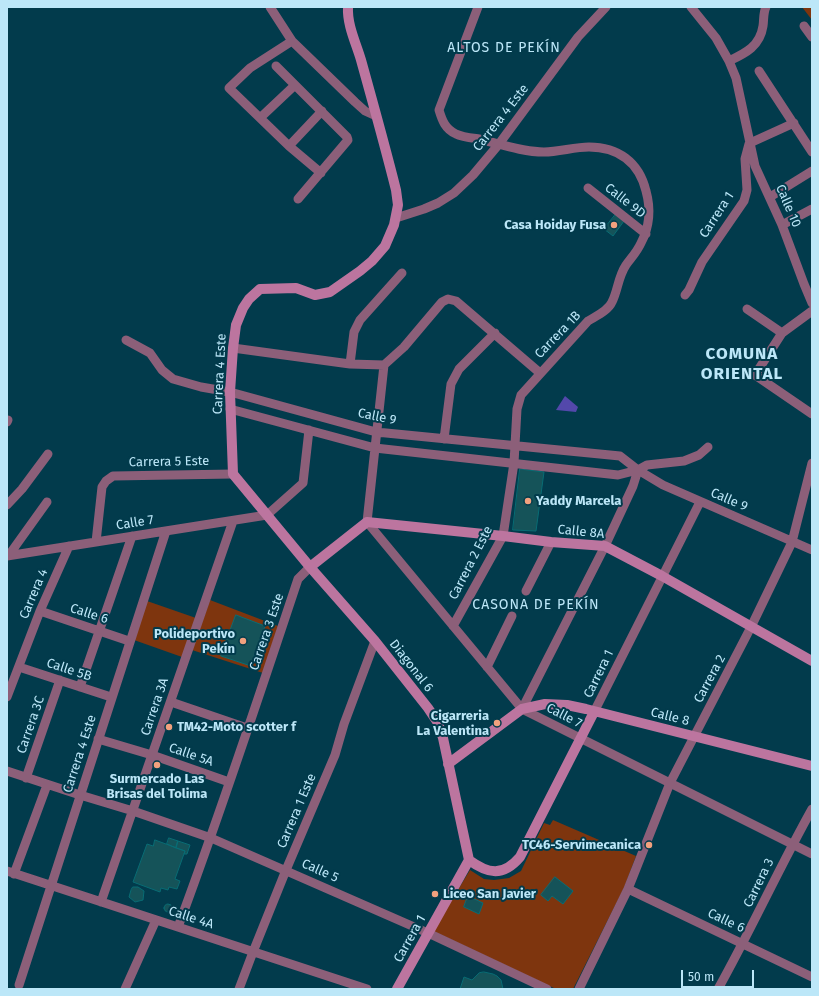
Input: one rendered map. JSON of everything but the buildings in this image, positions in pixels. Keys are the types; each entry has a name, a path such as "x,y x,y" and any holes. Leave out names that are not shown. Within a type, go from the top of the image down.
{"main road":[{"name":"Carrera 4 Este","path":"233,474 230,392 236,325 243,308 249,299 260,289 296,288 315,295 330,292 372,261 385,246 396,218 398,205 396,190 350,26 348,7"},
{"name":"Diagonal 6","path":"233,474 310,567 375,641 428,708 438,724 443,738 469,860"},
{"name":"Calle 8A","path":"367,522 551,542 605,546 662,576 812,660"},
{"name":"Carrera 3 Este","path":"310,567 367,522"},
{"name":"Calle 8","path":"522,709 534,706 573,706 812,766"},
{"path":"448,764 522,709"},
{"name":"Carrera 1","path":"397,989 469,860 479,868 489,871 498,871 514,864 520,857 594,712"}],"street":[{"path":"270,7 292,41 365,111 376,116"},
{"name":"Carrera 1B","path":"478,7 440,110 443,123 456,134 526,151 544,152 588,147 608,149 625,156 636,167 644,182 648,200 649,218 646,234 637,252 626,266 619,280 612,303 602,313 588,321 521,395 517,409 514,463"},
{"name":"Carrera 4 Este","path":"396,218 438,203 454,193 473,175 578,37 606,7"},
{"name":"Calle 10","path":"691,7 716,38 729,61 736,78 755,166 782,225 812,302"},
{"path":"729,61 747,52 758,41 763,27 764,8"},
{"path":"804,26 812,37"},
{"path":"292,41 250,68 229,88 289,146 321,173"},
{"path":"276,66 322,111 348,140 298,199"},
{"path":"759,70 812,152"},
{"path":"260,118 295,85"},
{"path":"289,146 322,111"},
{"path":"750,143 794,123"},
{"name":"Carrera 1","path":"685,295 689,290 702,262 744,201 747,190 745,159 750,143"},
{"path":"770,197 812,171"},
{"name":"Calle 9D","path":"588,188 646,234"},
{"path":"782,225 812,209"},
{"path":"350,364 354,332 360,320 402,272"},
{"path":"367,522 384,365 404,347 442,302 448,299 456,301 540,373"},
{"path":"746,308 782,333"},
{"path":"812,311 782,333 755,375 812,414"},
{"path":"444,439 452,384 459,369 495,333"},
{"name":"Calle 9","path":"126,340 150,353 162,370 172,379 201,388 230,392 376,432 620,456 638,470 663,485 812,550"},
{"path":"233,348 350,364 384,365"},
{"path":"230,409 375,448 618,475 638,470 648,465 684,461 698,455 708,447"},
{"path":"267,515 303,483 309,430"},
{"path":"7,505 22,489 48,454"},
{"name":"Carrera 2 Este","path":"453,626 503,536 514,463"},
{"name":"Carrera 2","path":"579,989 628,889 670,783 751,627 792,542 809,489 812,463"},
{"path":"522,709 605,546 638,470"},
{"name":"Carrera 5 Este","path":"96,542 102,487 106,481 113,476 233,474"},
{"path":"8,555 47,502"},
{"name":"Carrera 1","path":"594,712 700,502"},
{"name":"Calle 7","path":"8,555 267,515"},
{"name":"Carrera 3A","path":"101,902 233,521"},
{"name":"Calle 7","path":"367,522 522,709 812,854"},
{"name":"Carrera 4 Este","path":"19,985 129,641 166,531"},
{"path":"80,687 132,536"},
{"path":"526,591 551,542"},
{"name":"Carrera 4","path":"7,697 40,611 69,546"},
{"name":"Carrera 3 Este","path":"178,927 211,838 298,579 310,567"},
{"name":"Calle 6","path":"40,611 129,641"},
{"path":"487,667 512,616"},
{"name":"Carrera 1 Este","path":"239,989 286,870 335,755 344,724 375,641"},
{"name":"Calle 5B","path":"19,667 111,697"},
{"name":"Carrera 3C","path":"26,778 60,680"},
{"path":"171,702 247,728"},
{"name":"Calle 5A","path":"98,739 229,782"},
{"name":"Calle 5","path":"7,771 80,796 133,811 211,838 428,933 547,989"},
{"path":"10,872 48,785"},
{"name":"Carrera 3","path":"718,989 812,809"},
{"name":"Calle 4A","path":"10,872 367,989"},
{"name":"Calle 6","path":"628,889 812,977"},
{"path":"125,989 156,920"}],"shaded area":[{"path":"802,7 812,7 812,20"},
{"path":"565,396 578,407 576,412 556,410"},
{"path":"210,600 278,626 263,673 192,650"},
{"path":"147,601 196,618 182,657 134,640"},
{"path":"553,820 636,856 624,888 573,989 556,989 433,931 470,870 484,879 494,880 509,878 521,871 544,823 550,825"}],"place":[{"name":"Casa Hoiday Fusa","path":"614,225"},
{"name":"Yaddy Marcela","path":"528,501"},
{"name":"Polideportivo Pekín","path":"243,641"},
{"name":"Cigarreria La Valentina","path":"497,723"},
{"name":"TM42-Moto scotter f","path":"169,727"},
{"name":"Surmercado Las Brisas del Tolima","path":"157,765"},
{"name":"TC46-Servimecanica","path":"649,845"},
{"name":"Liceo San Javier","path":"435,894"}],"district":[{"name":"ALTOS DE PEKÍN","path":"504,48"},
{"name":"COMUNA ORIENTAL","path":"742,364"},
{"name":"CASONA DE PEKÍN","path":"536,605"}]}
